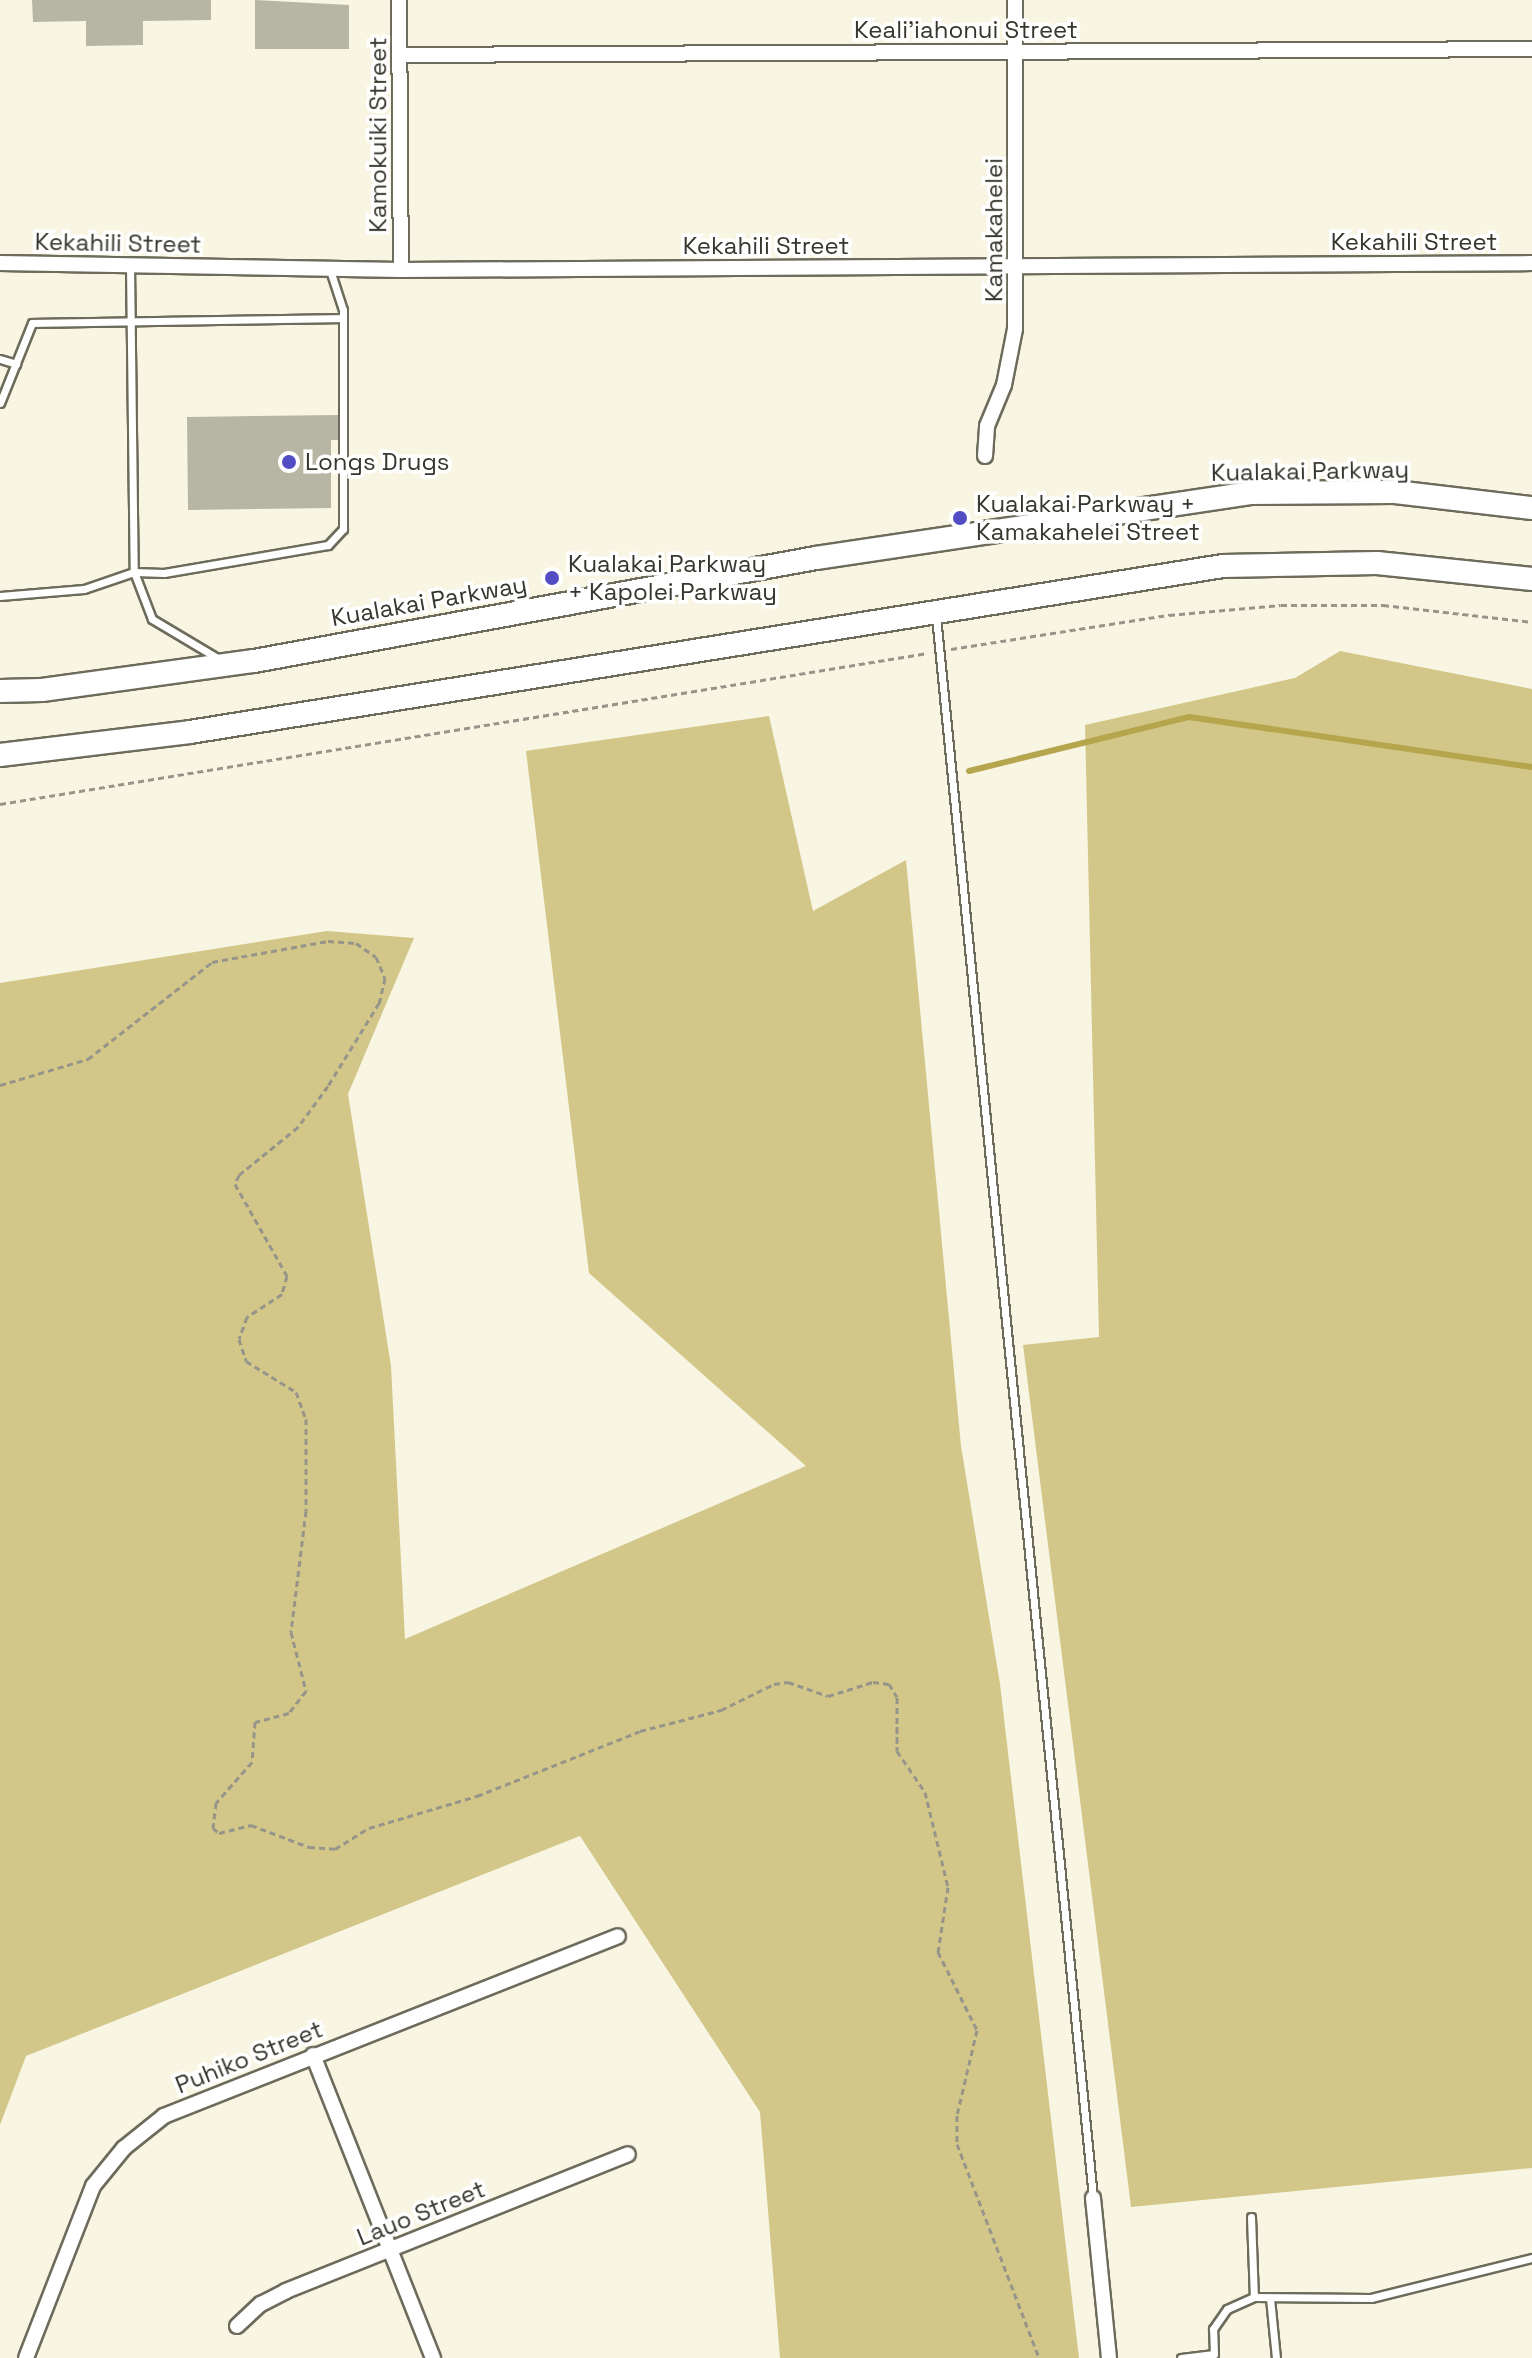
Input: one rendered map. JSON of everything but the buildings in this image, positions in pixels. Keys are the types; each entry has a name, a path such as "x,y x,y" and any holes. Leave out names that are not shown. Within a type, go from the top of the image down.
{"main road":[{"name":"Kualakai Parkway","path":"0,691 42,690 228,664 816,558 1250,493 1395,492 1532,508"},
{"path":"0,755 190,732 1152,575 1271,563 1416,565 1532,579"}],"street":[{"name":"Kamokuiki Street","path":"399,0 401,270"},
{"name":"Kamakahelei","path":"985,456 987,426 1011,358 1016,266 1015,0"},
{"name":"Keali'iahonui Street","path":"399,55 1532,49"},
{"name":"Kekahili Street","path":"0,263 401,270 1532,263"},
{"name":"Puhiko Street","path":"26,2358 81,2208 124,2148 186,2104 618,1936"},
{"path":"313,2055 433,2358"},
{"name":"Lauo Street","path":"237,2326 273,2297 628,2154"},
{"path":"1093,2198 1109,2358"}],"lane":[{"path":"130,265 134,572 152,619 228,664"},
{"path":"0,596 84,589 134,572 164,573 328,545 343,529 343,318 329,268"},
{"path":"0,403 32,323 130,318 343,318"},
{"path":"0,359 16,364"},
{"path":"935,609 1093,2198"},
{"path":"1251,2217 1254,2297"},
{"path":"1181,2358 1214,2356 1213,2329 1227,2309 1254,2297 1371,2298 1532,2258"},
{"path":"1270,2298 1276,2358"}],"path":[{"path":"0,804 1169,615 1281,605 1383,605 1532,622"},
{"path":"0,1085 88,1059 212,962 328,941 356,943 376,957 385,978 379,1003 328,1086 298,1127 239,1175 235,1184 287,1276 282,1294 247,1317 239,1339 246,1361 296,1392 306,1419 306,1511 291,1632 306,1691 289,1713 255,1722 252,1762 216,1803 213,1828 219,1833 251,1825 309,1847 335,1849 369,1828 477,1796 640,1731 721,1710 774,1684 788,1682 828,1696 873,1682 889,1684 897,1697 897,1751 926,1797 948,1887 938,1952 977,2030 957,2115 957,2144 1039,2358"}],"shaded area":[{"path":"1340,651 1532,689 1532,2168 1131,2207 1023,1345 1099,1337 1085,725 1295,678"},
{"path":"769,716 813,911 906,860 961,1446 1000,1684 1079,2358 780,2358 760,2112 580,1836 26,2056 0,2125 0,983 327,931 414,938 348,1094 391,1366 405,1639 806,1466 589,1273 526,751"}],"waterway":[{"path":"969,771 1189,717 1532,767"}],"place":[{"name":"Longs Drugs","path":"289,462"},
{"name":"Kualakai Parkway + Kamakahelei Street","path":"960,518"},
{"name":"Kualakai Parkway + Kapolei Parkway","path":"552,578"}]}
